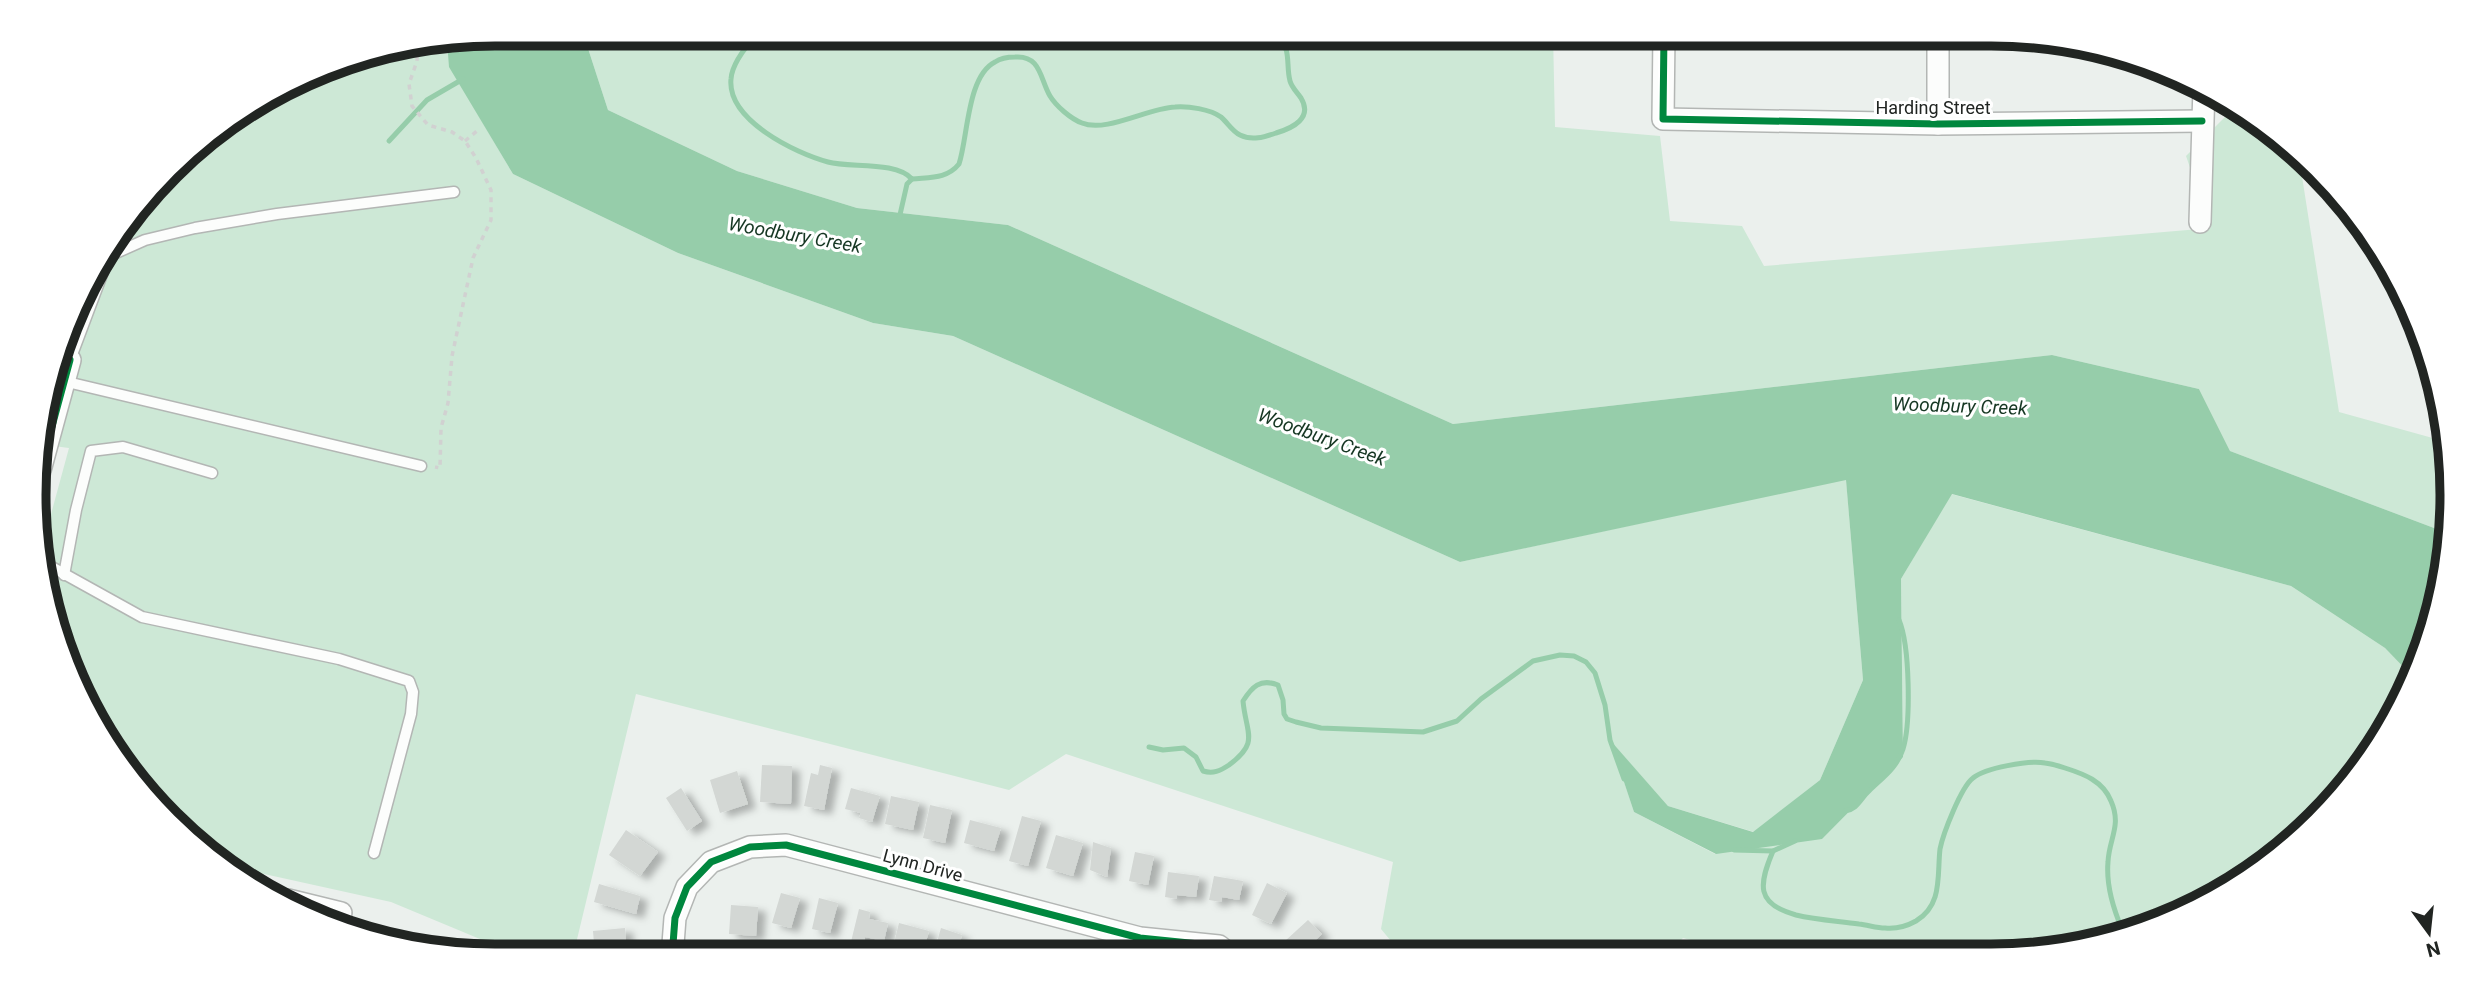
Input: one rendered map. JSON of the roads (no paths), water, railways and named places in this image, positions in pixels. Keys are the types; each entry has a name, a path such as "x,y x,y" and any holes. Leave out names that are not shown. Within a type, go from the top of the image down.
{"street":[{"name":"Harding Street","path":"1664,46 1663,119 1938,124 2202,121"},
{"path":"1938,46 1938,124"},
{"path":"2200,222 2203,100"},
{"path":"50,428 66,370"},
{"name":"Lynn Drive","path":"673,944 675,918 687,887 711,862 750,847 786,845 1140,938 1199,944"},
{"path":"321,908 341,913"}],"lane":[{"path":"116,253 145,240 195,228 277,214 454,192"},
{"path":"98,284 66,370 421,466"},
{"path":"64,575 76,510 91,451 123,447 212,473"},
{"path":"51,567 142,617 339,659 409,681 413,692 411,714 374,853"}],"water":[{"name":"Woodbury Creek","path":"587,46 608,110 737,171 857,208 1008,225 1453,424 2052,355 2199,389 2230,451 2434,528 2438,533 2436,553 2424,611 2404,668 2385,648 2291,586 1952,494 1901,579 1903,757 1822,839 1716,854 1634,812 1610,740 1668,806 1753,832 1820,780 1863,680 1846,480 1460,562 953,336 873,323 678,253 513,174 449,67 448,48"}],"waterway":[{"path":"747,46 737,61 731,79 733,94 751,121 782,143 814,158 837,164 884,167 905,173 912,179 944,175 959,164 970,108 979,80 986,69 1000,60 1024,57 1030,60 1038,69 1053,100 1082,123 1103,125 1164,108 1180,107 1216,114 1237,133 1254,138 1295,125 1305,111 1301,98 1290,81 1286,49 1281,46"},
{"path":"389,141 427,100 463,79"},
{"path":"899,219 907,184 912,179"},
{"path":"1845,811 1856,806 1889,772 1903,749 1908,684 1903,632 1899,620"},
{"path":"1149,747 1163,750 1184,748 1196,757 1203,771 1223,769 1245,750 1249,737 1243,701 1253,688 1261,683 1278,685 1284,714 1287,719 1296,722 1321,728 1423,732 1457,721 1481,699 1533,661 1560,655 1574,656 1586,662 1595,673 1605,705 1610,740 1624,779"},
{"path":"1773,851 1763,883 1767,899 1773,905 1804,917 1879,928 1905,926 1925,914 1935,898 1942,842 1953,811 1968,783 1979,774 2008,766 2038,762 2053,764 2092,779 2103,788 2111,801 2115,825 2109,854 2108,879 2120,924"},
{"path":"1734,850 1773,851 1795,841"}]}
